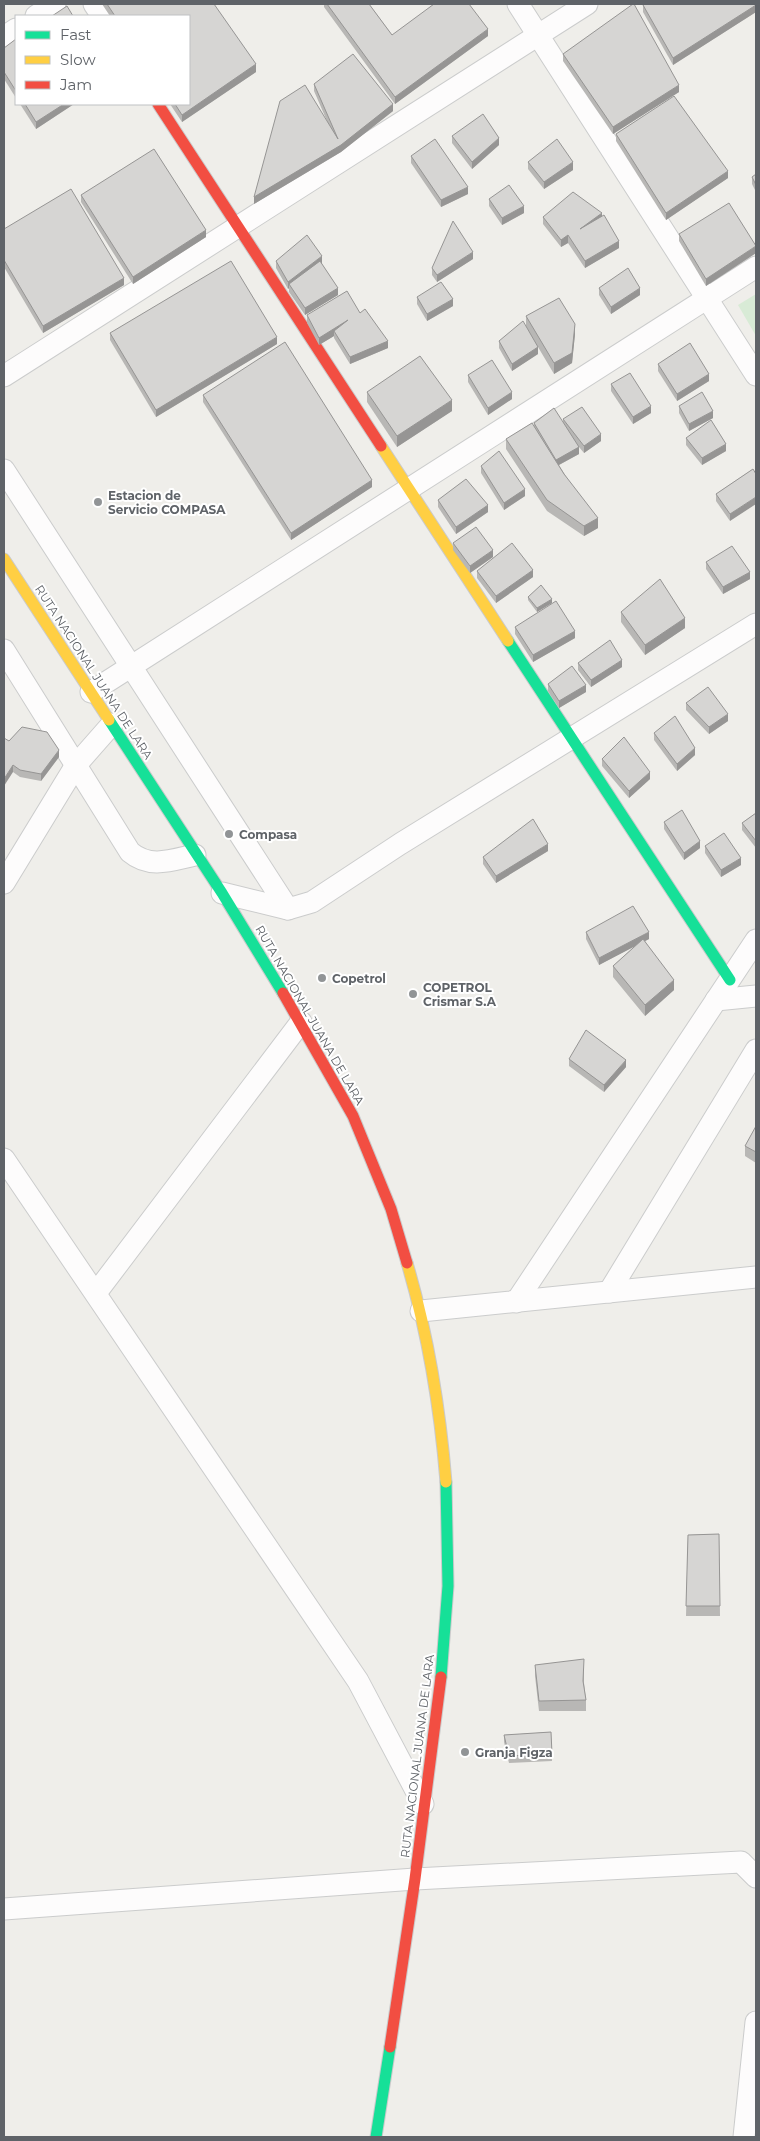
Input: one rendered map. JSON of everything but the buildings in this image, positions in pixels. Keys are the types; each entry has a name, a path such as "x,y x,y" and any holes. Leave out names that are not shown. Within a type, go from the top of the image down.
{"main road":[{"path":"159,105 730,980"},
{"name":"RUTA NACIONAL JUANA DE LARA","path":"4,559 222,894 301,1022 353,1116 391,1209 421,1311 442,1432 448,1531 444,1657 437,1726 423,1804 415,1879 376,2137"}],"street":[{"path":"38,15 55,4"},
{"path":"94,4 101,15"},
{"path":"518,4 756,374"},
{"path":"4,376 587,4"},
{"path":"4,37 15,30"},
{"path":"91,692 756,267"},
{"path":"4,470 288,909"},
{"path":"222,894 288,909 312,902 400,844 756,624"},
{"path":"4,650 130,852 138,859 153,864 195,855"},
{"path":"4,883 76,766 112,724"},
{"path":"516,1302 756,940"},
{"path":"716,1000 756,996"},
{"path":"96,1293 301,1022"},
{"path":"609,1292 756,1050"},
{"path":"4,1159 358,1681 423,1804"},
{"path":"421,1311 756,1277"},
{"path":"4,1909 415,1879 741,1862 756,1877"},
{"path":"744,2137 756,2022"}],"green space":[{"path":"756,294 756,336 738,305"}],"traffic: fast":[{"path":"508,641 730,980"},
{"path":"109,720 222,893 283,993"},
{"path":"441,1677 448,1586 446,1482"},
{"path":"376,2137 390,2047"}],"traffic: slow":[{"path":"381,446 508,641"},
{"path":"4,559 109,720"},
{"path":"407,1263 432,1371 446,1482"}],"traffic: jam":[{"path":"159,105 381,446"},
{"path":"283,993 353,1116 391,1209 407,1263"},
{"path":"390,2047 415,1879 441,1677"}],"place":[{"name":"Estacion de Servicio COMPASA","path":"98,502"},
{"name":"Compasa","path":"229,834"},
{"name":"Copetrol","path":"322,978"},
{"name":"COPETROL Crismar S.A","path":"413,994"},
{"name":"Granja Figza","path":"465,1752"}]}
